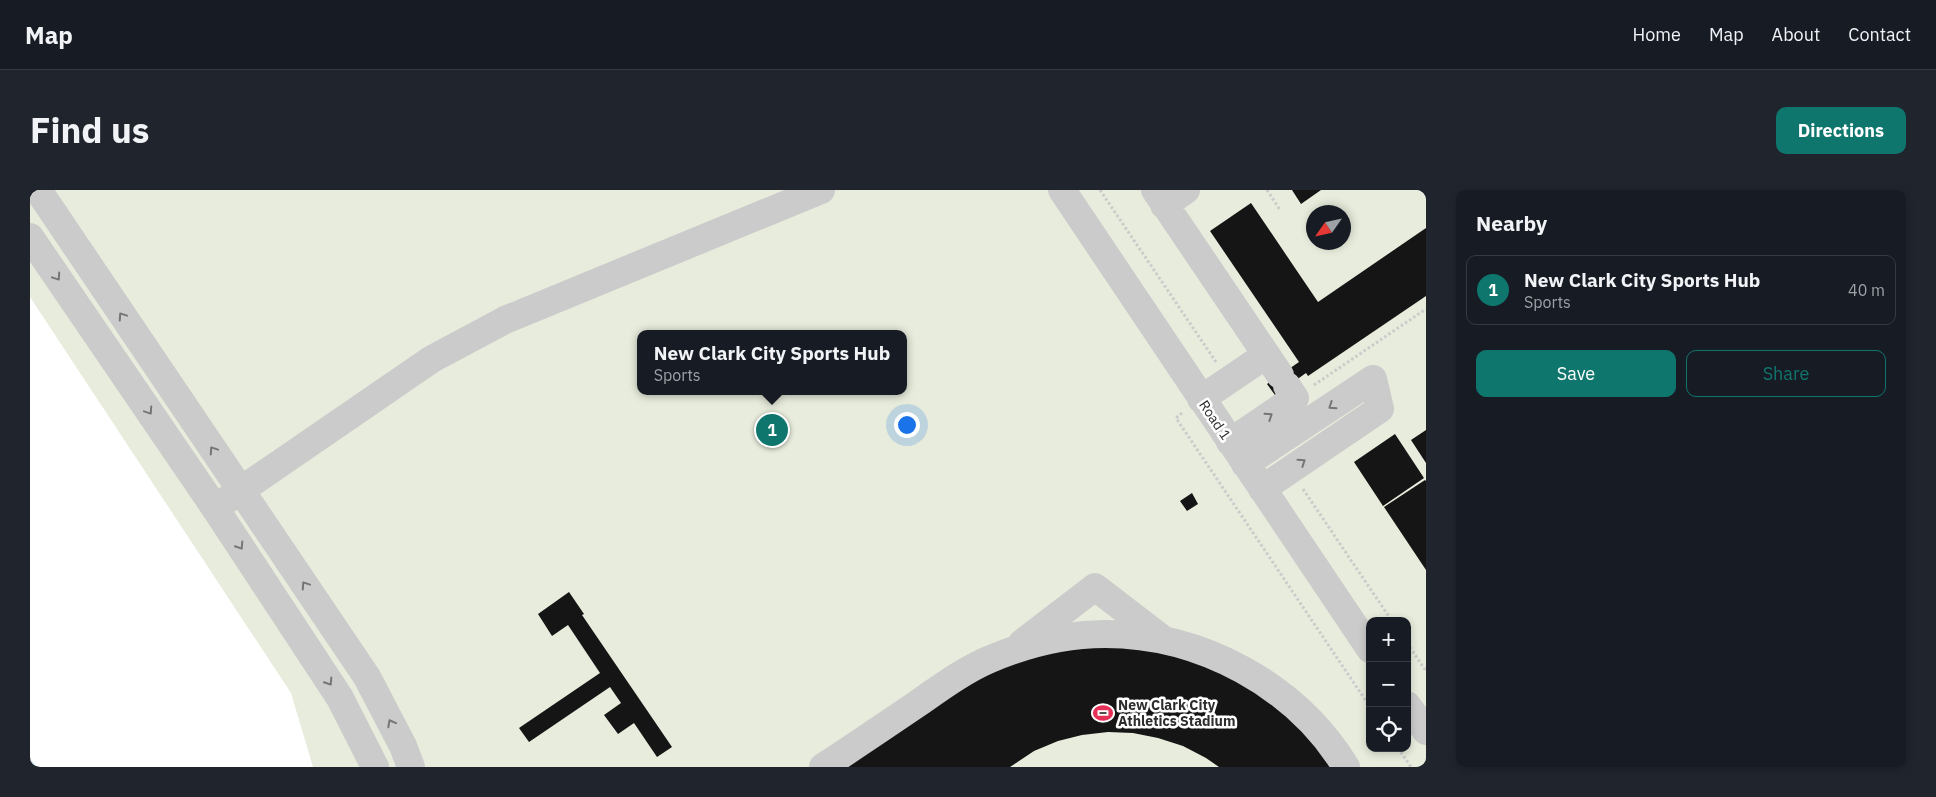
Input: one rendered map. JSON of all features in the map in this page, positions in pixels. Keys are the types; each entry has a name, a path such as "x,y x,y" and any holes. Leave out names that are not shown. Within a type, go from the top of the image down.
{"street":[{"path":"38,190 367,677 403,746 411,767"},
{"path":"215,508 432,359 505,320 821,190"},
{"name":"Road 1","path":"1062,190 1366,643"},
{"path":"1168,195 1282,379"},
{"path":"30,237 215,508 340,698 375,767"},
{"path":"1201,399 1282,379"},
{"path":"1237,453 1282,379"},
{"path":"1237,453 1373,379 1380,409 1262,489"},
{"path":"1014,650 1095,587 1166,641"},
{"path":"824,767 959,675 986,661 1044,641 1105,634 1136,636 1166,641 1224,660 1251,674 1277,691 1300,711 1322,733 1346,767"},
{"path":"1409,707 1426,732"}],"path":[{"path":"1267,190 1280,210"},
{"path":"1282,379 1426,309"},
{"path":"1201,399 1176,418 1366,701"},
{"path":"1411,649 1426,671"},
{"path":"1401,752 1411,767"}],"green space":[{"path":"30,190 1426,190 1426,767 313,767 291,693 30,297"}],"building":[{"path":"1292,190 1321,190 1301,204"},
{"path":"1251,203 1318,302 1426,228 1426,296 1308,376 1306,373 1275,395 1267,384 1299,362 1210,231"},
{"path":"1426,430 1426,463 1411,440"},
{"path":"1395,434 1424,478 1383,506 1354,462"},
{"path":"1426,481 1426,570 1384,507"},
{"path":"1192,493 1198,504 1187,511 1180,501"},
{"path":"569,592 584,614 582,615 672,747 657,757 634,723 618,734 604,715 621,703 610,687 529,742 519,728 600,673 568,625 552,636 538,614"},
{"name":"New Clark City Athletics Stadium","path":"1114,639 1145,641 1259,685 1340,767 1219,767 1183,746 1158,738 1133,733 1108,732 1082,735 1058,741 1034,751 1010,767 834,767 995,662"}],"waterway":[{"path":"30,763 33,767"}],"place":[{"name":"New Clark City Sports Hub","path":"772,430"},
{"name":"New Clark City Athletics Stadium","path":"1103,713"}]}
